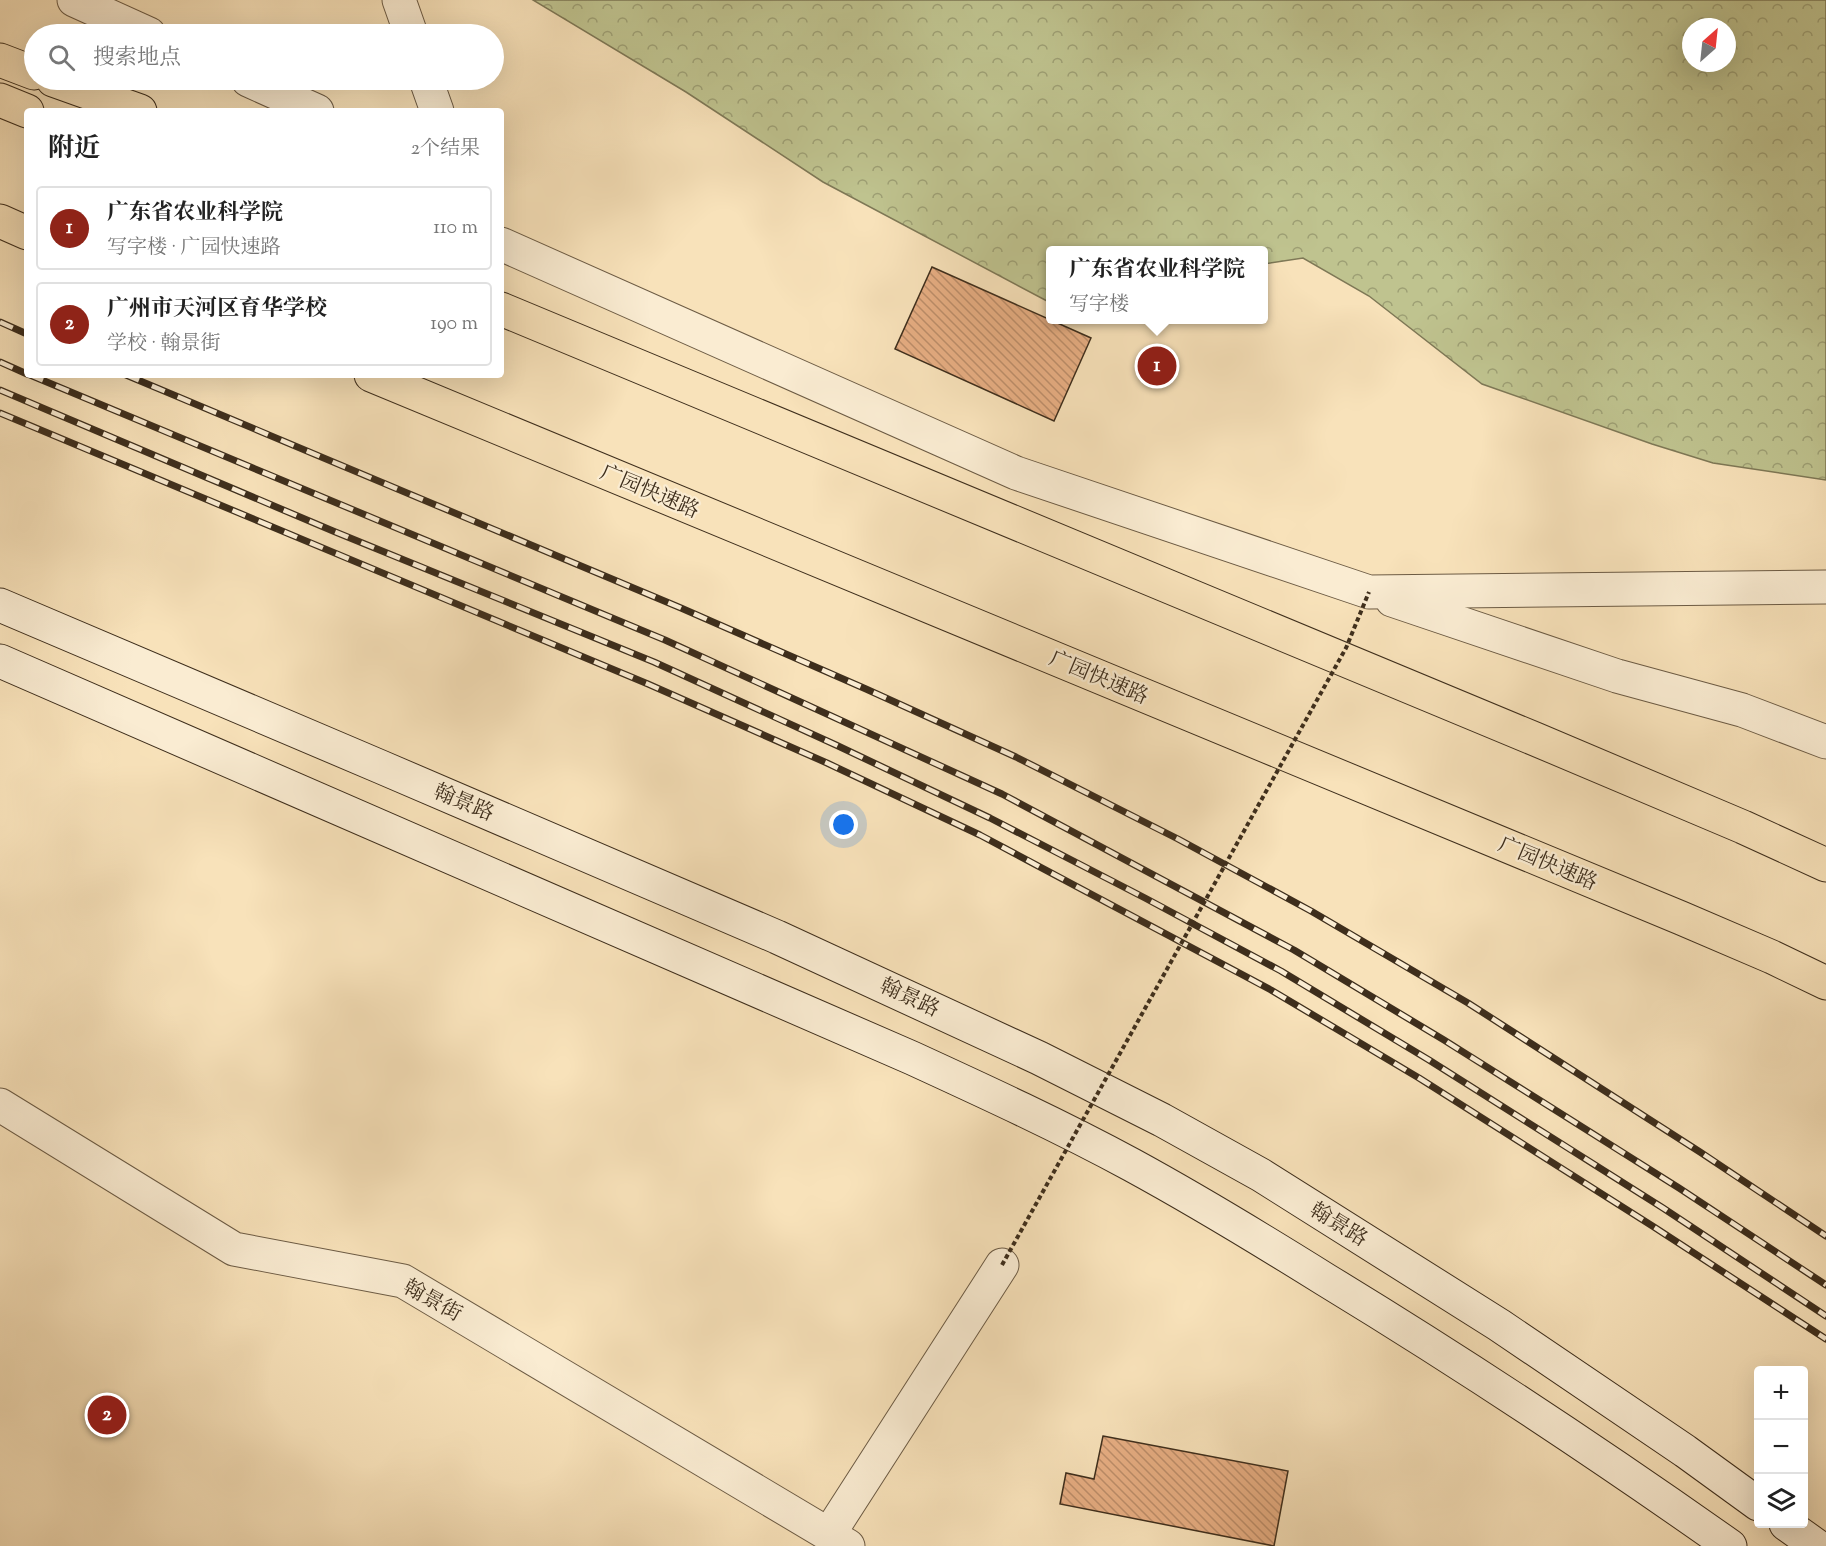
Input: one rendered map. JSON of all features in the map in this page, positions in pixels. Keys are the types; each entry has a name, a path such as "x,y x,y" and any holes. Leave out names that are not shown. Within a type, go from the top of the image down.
{"highway":[{"path":"0,60 24,69"},
{"path":"81,90 132,108"},
{"path":"0,100 24,110"},
{"path":"0,221 24,231"},
{"path":"504,310 1524,735 1743,827 1826,865"},
{"name":"广园快速路","path":"378,378 1681,918 1826,983"}],"street":[{"path":"74,0 127,24"},
{"path":"399,0 407,24"},
{"path":"270,90 310,108"},
{"path":"430,90 436,108"},
{"path":"504,245 1016,473 1617,676 1742,711 1826,742"},
{"path":"1369,592 1826,587"},
{"name":"翰景路","path":"0,605 787,942 1040,1058 1162,1120 1271,1181 1489,1319 1685,1451 1754,1501"},
{"path":"0,661 901,1054 1003,1099 1057,1126 1131,1165 1228,1221 1393,1321 1527,1406 1730,1546"},
{"name":"翰景街","path":"0,1105 234,1249 404,1281 838,1540"},
{"path":"838,1540 1002,1265"},
{"path":"1791,1528 1816,1546"}],"path":[{"path":"1002,1265 1346,648 1369,592"}],"green space":[{"path":"533,0 1826,0 1826,480 1713,463 1482,384 1369,296 1303,258 1268,263 1268,246 1046,246 1046,300 823,182 686,92"}],"building":[{"path":"932,267 1046,318 1046,324 1060,324 1091,338 1054,421 895,349"},
{"path":"1103,1436 1288,1471 1274,1546 1060,1504 1066,1473 1094,1479"}],"railway":[{"path":"0,322 24,333"},
{"path":"0,362 24,373"},
{"path":"37,378 665,640 1002,794 1294,950 1444,1040 1679,1188 1826,1285"},
{"path":"133,378 681,608 866,689 1016,757 1178,839 1311,911 1468,1003 1826,1236"},
{"path":"0,390 333,531 654,662 990,818 1281,971 1429,1060 1663,1208 1826,1316"},
{"path":"0,413 648,684 827,763 980,835 1271,990 1419,1078 1826,1339"}],"place":[{"name":"广东省农业科学院","path":"1157,366"},
{"name":"广州市天河区育华学校","path":"107,1415"}]}
